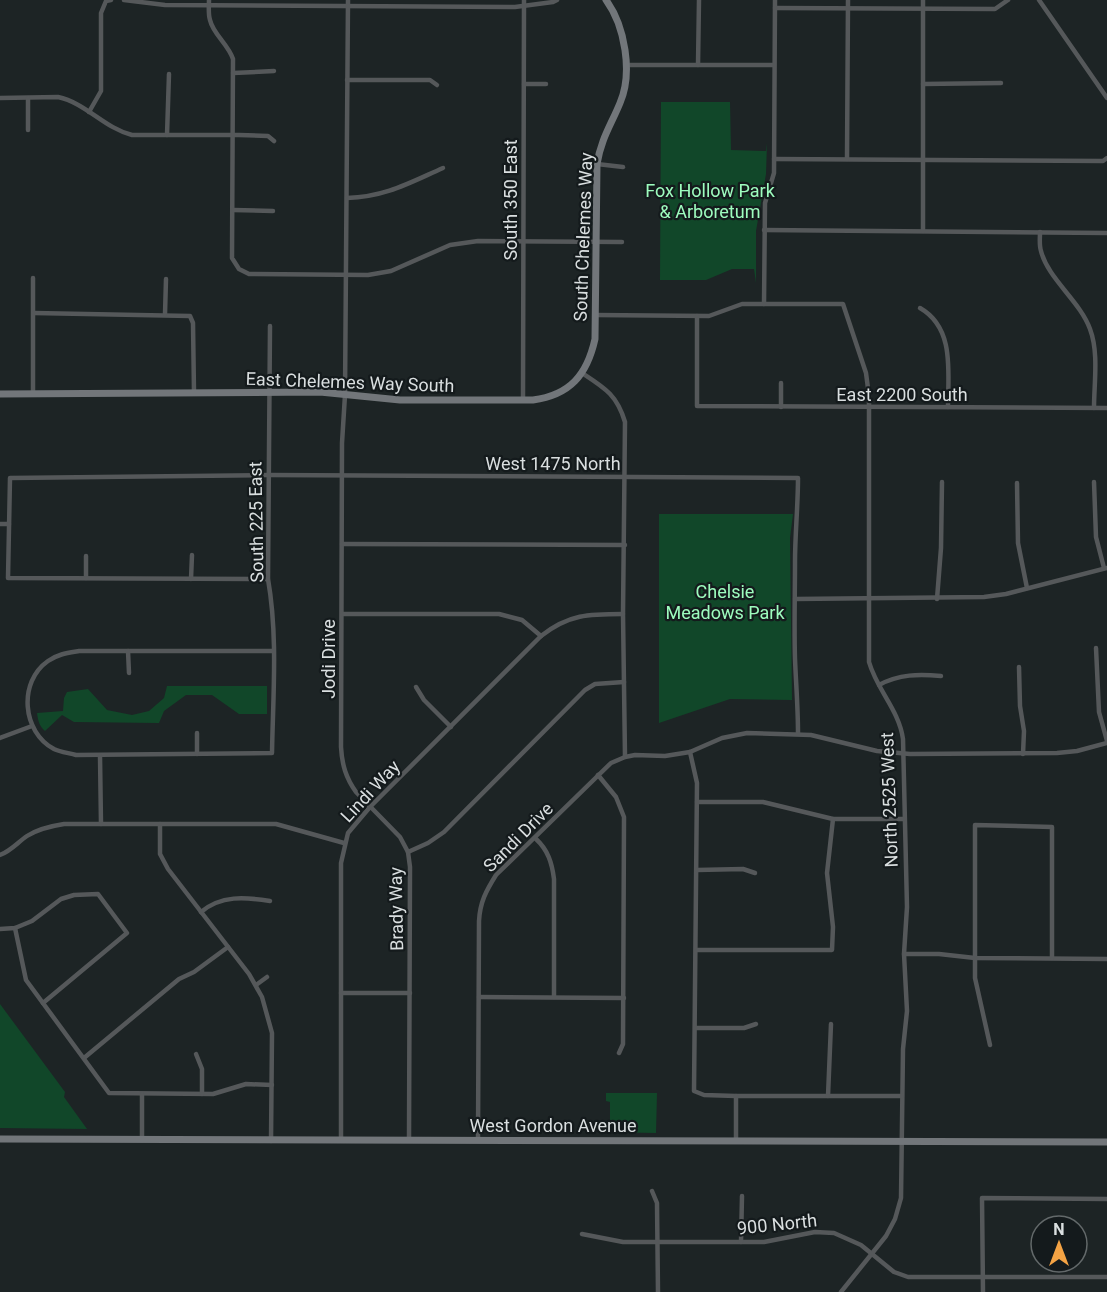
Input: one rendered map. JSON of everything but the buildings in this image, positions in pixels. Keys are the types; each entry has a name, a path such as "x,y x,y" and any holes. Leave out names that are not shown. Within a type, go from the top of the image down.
{"main road":[{"name":"South Chelemes Way","path":"582,373 593,348 597,164 600,146 621,101 627,65 624,42 606,0"},
{"name":"East Chelemes Way South","path":"0,394 320,392 417,401 523,400 555,395 582,373"},
{"name":"West Gordon Avenue","path":"0,1139 1107,1142"}],"street":[{"path":"124,0 165,5 348,3 524,7 556,0"},
{"name":"South 350 East","path":"523,400 524,0"},
{"path":"698,65 699,0"},
{"path":"595,315 697,316 719,313 742,304 764,304 765,203 774,173 775,0"},
{"path":"847,159 848,0"},
{"path":"923,0 923,231"},
{"path":"775,8 995,9 1008,0"},
{"path":"1039,0 1107,98"},
{"path":"89,112 101,92 101,13 109,1"},
{"path":"209,3 209,19 213,30 229,47 233,59 232,258 238,269 249,274 368,275 391,271 450,245 464,243 622,242"},
{"name":"Jodi Drive","path":"348,3 345,395 342,443 342,762 350,784 400,837 408,852"},
{"path":"627,65 774,65"},
{"path":"233,73 274,71"},
{"path":"168,135 169,74"},
{"path":"347,80 430,80 437,85"},
{"path":"923,84 1001,83"},
{"path":"524,84 546,84"},
{"path":"0,98 66,99 75,102 118,131 132,135 268,136 274,141"},
{"path":"28,98 28,130"},
{"path":"774,159 1103,160 1107,158"},
{"path":"597,164 622,167"},
{"path":"347,198 369,197 386,193 443,168"},
{"path":"232,210 273,211"},
{"path":"764,230 1107,233"},
{"path":"1040,232 1041,251 1047,266 1084,317 1090,330 1094,344 1094,408"},
{"path":"33,278 33,394"},
{"path":"165,314 166,279"},
{"name":"North 2525 West","path":"764,304 843,304 866,373 868,663 900,723 903,753 907,907 904,954 907,1011 903,1049 901,1198 895,1219 886,1236 840,1292"},
{"path":"920,308 930,314 941,328 948,348 948,407"},
{"path":"34,313 189,316 193,323 194,393"},
{"name":"East 2200 South","path":"697,316 697,406 1107,408"},
{"name":"South 225 East","path":"196,754 272,753 273,608 268,579 270,326"},
{"path":"582,373 605,388 620,405 625,422 625,757 665,756 690,752 734,735 798,733 877,750 903,753 1023,754 1077,751 1107,742 1099,712 1096,648"},
{"path":"781,382 781,407"},
{"name":"West 1475 North","path":"9,524 10,477 308,475 798,478 795,599"},
{"path":"937,599 941,548 942,482"},
{"path":"798,733 795,599 984,597 1105,568 1096,537 1094,482"},
{"path":"1017,483 1018,543 1027,588"},
{"path":"0,524 9,524 8,578 268,579"},
{"path":"342,544 624,545"},
{"path":"191,579 192,555"},
{"path":"86,556 86,578"},
{"path":"342,614 499,614 522,620 541,636"},
{"name":"Lindi Way","path":"340,1140 340,864 348,833 370,807 541,636 568,619 597,614 624,614"},
{"path":"197,733 196,754 76,755 53,749 32,726 28,708 28,691 35,675 46,663 60,654 79,651 273,651"},
{"path":"128,651 129,673"},
{"path":"1019,667 1020,706 1024,731 1023,754"},
{"path":"879,685 897,676 942,676"},
{"name":"Brady Way","path":"409,1140 410,867 408,852 428,843 444,832 585,690 595,684 624,682"},
{"path":"416,687 424,700 451,727"},
{"path":"0,738 32,726"},
{"path":"690,752 696,775 697,802 694,1091 704,1095 736,1096 902,1096"},
{"path":"100,756 101,824"},
{"name":"Sandi Drive","path":"478,1140 478,921 480,904 496,875 536,839 611,763 625,757"},
{"path":"598,775 616,796 624,816 624,998 623,1044 619,1053"},
{"path":"697,802 763,802 833,819 904,819"},
{"path":"697,950 832,950 833,927 827,873 833,819"},
{"path":"160,824 160,854 168,869 256,985 262,997 272,1033 272,1141"},
{"path":"0,855 26,837 51,825 276,824 344,843"},
{"path":"990,1045 976,986 975,825 1052,826 1052,958"},
{"path":"536,839 546,850 554,879 554,997"},
{"path":"697,870 743,870 755,873"},
{"path":"0,929 15,928 32,921 61,899 74,895 98,894 127,933 43,1003"},
{"path":"201,912 214,902 224,899 270,901"},
{"path":"15,928 26,980 109,1093 202,1094 224,1092 246,1084 272,1085"},
{"path":"84,1058 179,979 194,972 228,947"},
{"path":"904,954 939,954 975,958 1107,959"},
{"path":"256,985 267,977"},
{"path":"341,993 410,993"},
{"path":"479,997 624,998"},
{"path":"696,1028 744,1028 756,1024"},
{"path":"828,1096 831,1024"},
{"path":"196,1054 202,1069 202,1094"},
{"path":"142,1094 142,1140"},
{"path":"736,1096 736,1140"},
{"path":"652,1191 657,1203 658,1292"},
{"path":"741,1242 742,1196"},
{"path":"983,1292 982,1198 1107,1199"},
{"name":"900 North","path":"582,1234 624,1242 764,1242 815,1232 834,1233 849,1239 894,1272 908,1276 1107,1277"}],"green space":[{"name":"Fox Hollow Park & Arboretum","path":"661,102 730,102 731,150 766,151 767,143 766,174 756,231 756,283 754,269 732,269 706,280 660,280"},
{"name":"Chelsie Meadows Park","path":"659,514 793,514 790,538 792,700 730,699 659,723"},
{"path":"167,686 267,686 267,714 239,714 212,695 186,695 164,711 159,723 74,722 62,715 45,731 38,720 37,713 63,711 67,692 88,689 107,710 132,715 149,711 164,698"},
{"path":"0,1004 65,1092 64,1097 87,1129 0,1128"},
{"path":"606,1093 657,1093 656,1133 604,1132 605,1123 610,1123 610,1102 606,1101"}]}
